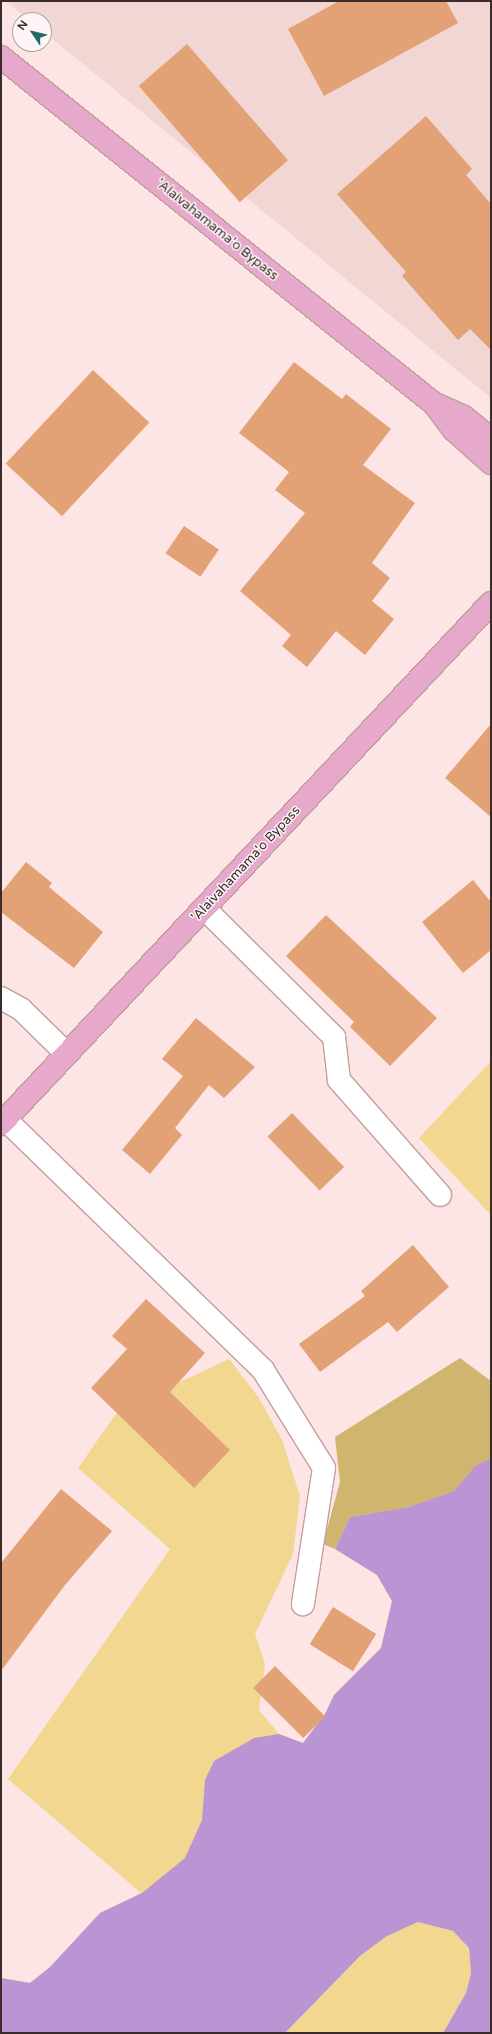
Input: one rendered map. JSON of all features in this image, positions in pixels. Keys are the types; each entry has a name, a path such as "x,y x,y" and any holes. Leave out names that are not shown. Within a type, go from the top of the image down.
{"main road":[{"name":"'Alaivahamama'o Bypass","path":"1,57 433,403 464,417 486,451 491,470"},
{"name":"'Alaivahamama'o Bypass","path":"3,1122 491,603"}],"street":[{"path":"204,908 334,1037 339,1080 440,1194"},
{"path":"1,998 21,1009 67,1054"},
{"path":"3,1122 263,1370 324,1468 303,1604"}],"shaded area":[{"path":"5,1 491,1 491,398 52,39 52,12 19,12"},
{"path":"491,1061 491,1215 419,1138"},
{"path":"460,1358 491,1381 491,1458 475,1466 454,1491 409,1507 350,1517 335,1549 323,1544 340,1482 335,1437"},
{"path":"229,1359 259,1398 282,1440 300,1496 293,1554 255,1634 265,1664 259,1710 279,1734 303,1743 325,1714 334,1695 381,1648 392,1601 377,1575 335,1549 376,1511 491,1458 491,1660 1,2033 1,1978 30,1983 50,1967 100,1913 141,1893 8,1779 170,1549 78,1468 118,1411"},
{"path":"491,1458 491,2033 443,2033 466,1993 471,1973 469,1948 453,1931 418,1922 387,1936 360,1956 285,2033 1,2033 1,1978 30,1983 50,1967 100,1913 142,1893 185,1858 202,1820 205,1780 214,1761 254,1738 279,1734 303,1743 325,1714 334,1695 381,1648 392,1601 377,1575 335,1549 350,1517 409,1507 454,1491 475,1466"},
{"path":"418,1922 453,1931 469,1948 471,1973 466,1993 443,2033 285,2033 360,1956 387,1936"}],"building":[{"path":"339,1 446,1 458,23 324,96 288,29"},
{"path":"187,44 288,160 240,202 139,86"},
{"path":"426,116 472,169 466,175 491,204 491,350 470,329 458,340 402,276 406,272 337,194"},
{"path":"294,362 342,399 346,394 391,429 363,465 415,503 372,563 390,578 372,601 394,619 365,655 336,631 307,667 282,646 291,635 240,591 305,513 275,490 289,472 239,433"},
{"path":"93,370 149,423 62,516 6,464"},
{"path":"184,526 219,549 200,577 166,553"},
{"path":"491,724 491,817 445,778"},
{"path":"26,862 52,883 49,887 103,932 74,968 1,912 1,893"},
{"path":"473,880 491,902 491,950 463,973 422,922"},
{"path":"326,915 437,1018 390,1066 350,1027 354,1022 286,956"},
{"path":"196,1018 255,1067 224,1098 209,1085 175,1128 182,1135 150,1174 122,1150 183,1076 162,1059"},
{"path":"292,1113 344,1167 320,1191 268,1137"},
{"path":"413,1245 449,1287 397,1332 388,1322 320,1372 299,1344 365,1296 361,1291"},
{"path":"146,1299 205,1353 170,1392 230,1450 194,1488 91,1388 127,1349 112,1336"},
{"path":"61,1489 112,1531 65,1585 1,1671 1,1563"},
{"path":"333,1607 376,1634 353,1671 310,1644"},
{"path":"275,1666 325,1716 303,1738 253,1688"}]}
